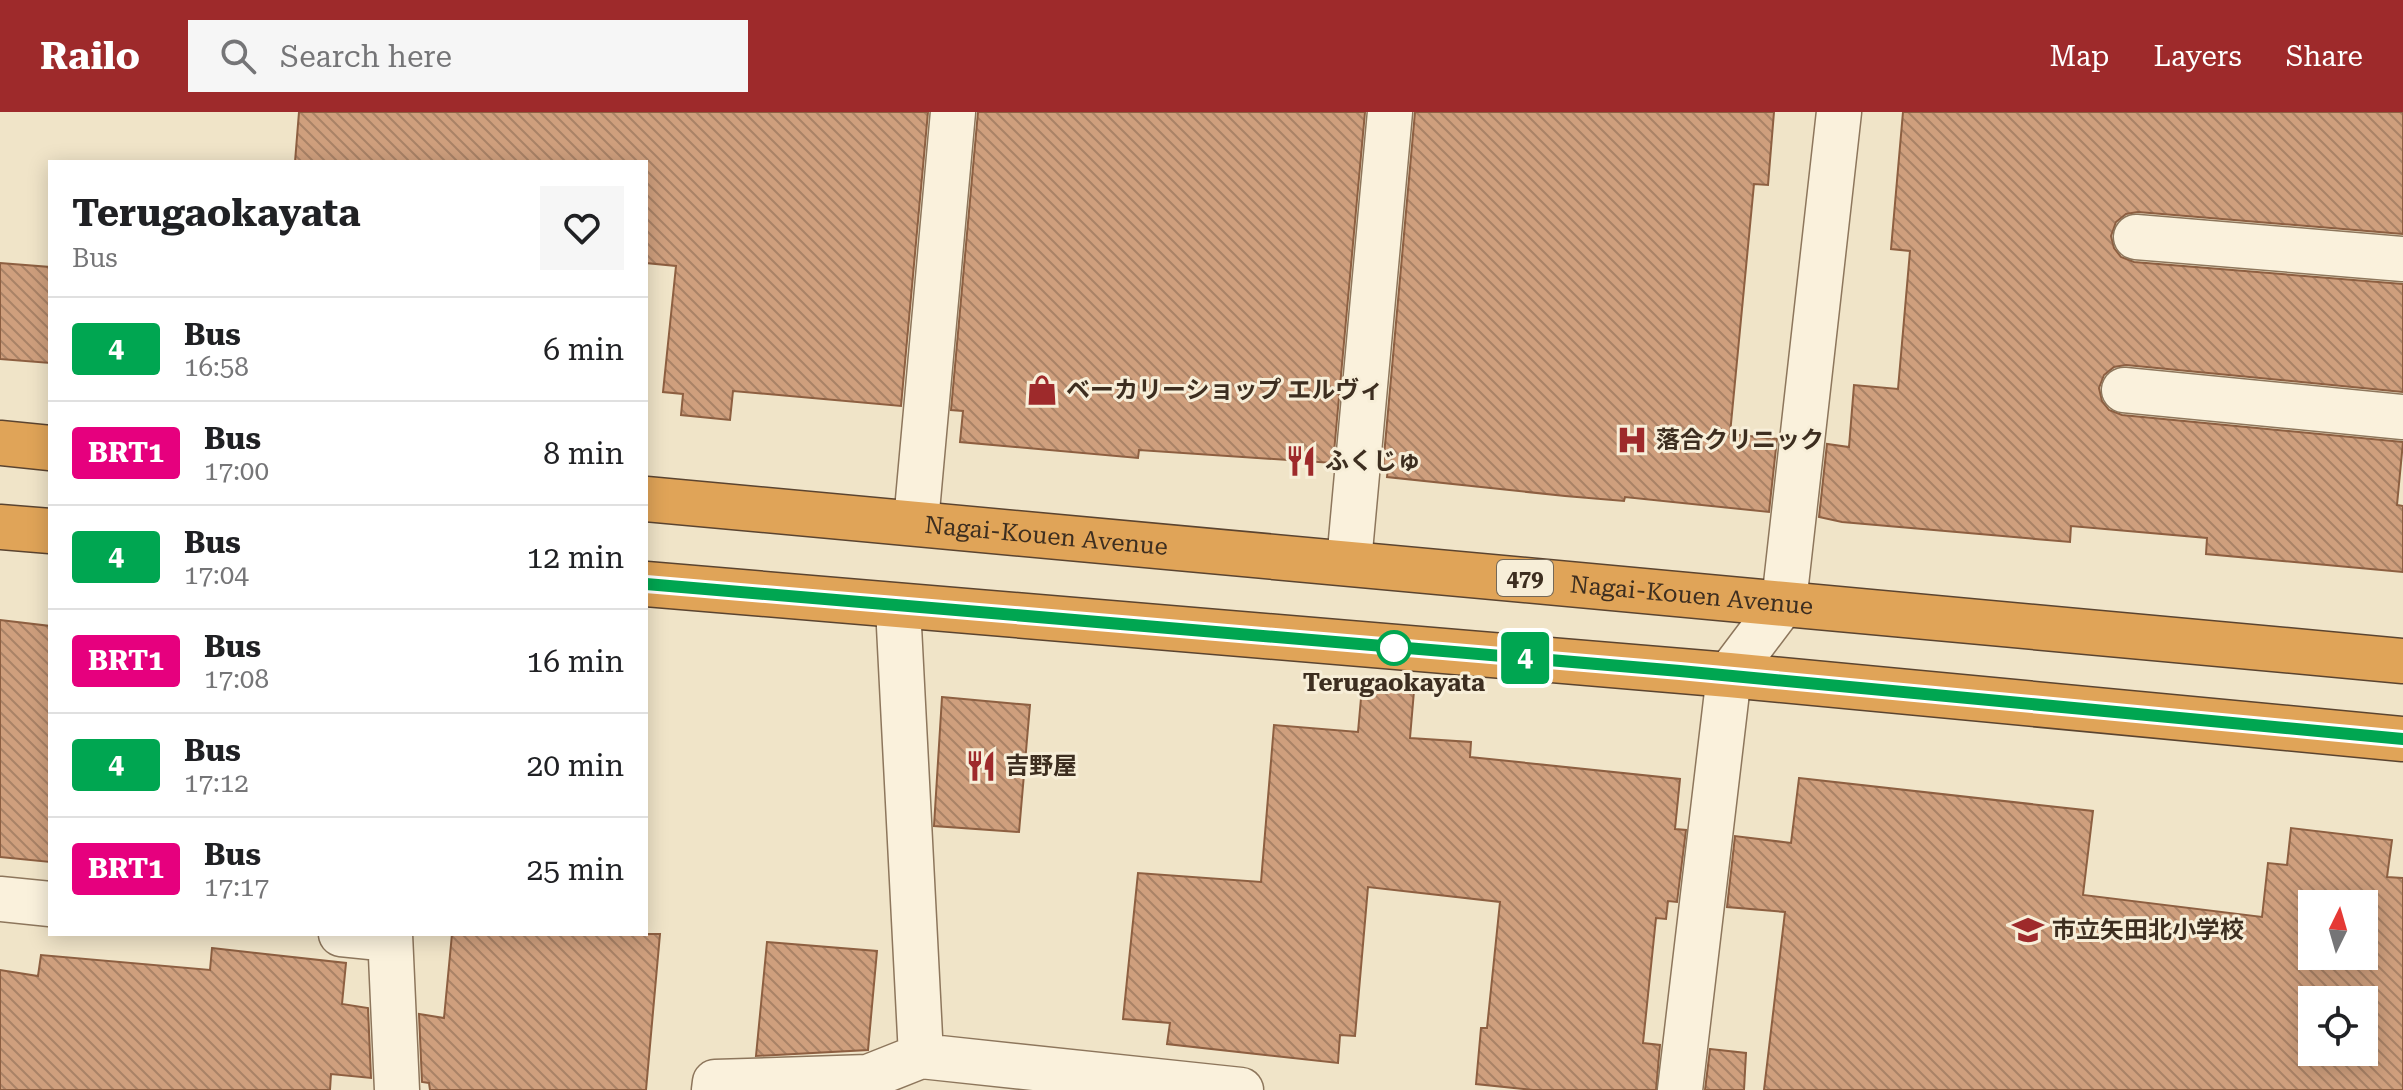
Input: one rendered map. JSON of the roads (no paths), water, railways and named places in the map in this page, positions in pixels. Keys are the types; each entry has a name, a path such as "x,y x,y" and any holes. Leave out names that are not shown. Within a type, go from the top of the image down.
{"highway":[{"path":"0,443 48,448"},
{"name":"Nagai-Kouen Avenue","path":"648,499 2403,661"},
{"path":"0,527 48,531"},
{"path":"648,584 1729,675 2403,739"}],"street":[{"path":"916,522 953,112"},
{"path":"1349,562 1390,112"},
{"path":"1680,1090 1729,675 1784,602 1839,112"},
{"path":"2136,237 2403,259"},
{"path":"2124,390 2403,417"},
{"path":"898,607 921,1056"},
{"path":"0,899 48,904"},
{"path":"390,936 397,1090"},
{"path":"714,1090 715,1082 868,1077 921,1056 1022,1078 1241,1090"}],"place":[{"name":"ベーカリーショップ エルヴィ","path":"1042,390"},
{"name":"落合クリニック","path":"1632,440"},
{"name":"ふくじゅ","path":"1301,461"},
{"name":"Terugaokayata","path":"1394,648"},
{"name":"吉野屋","path":"981,766"},
{"name":"市立矢田北小学校","path":"2028,930"}]}
